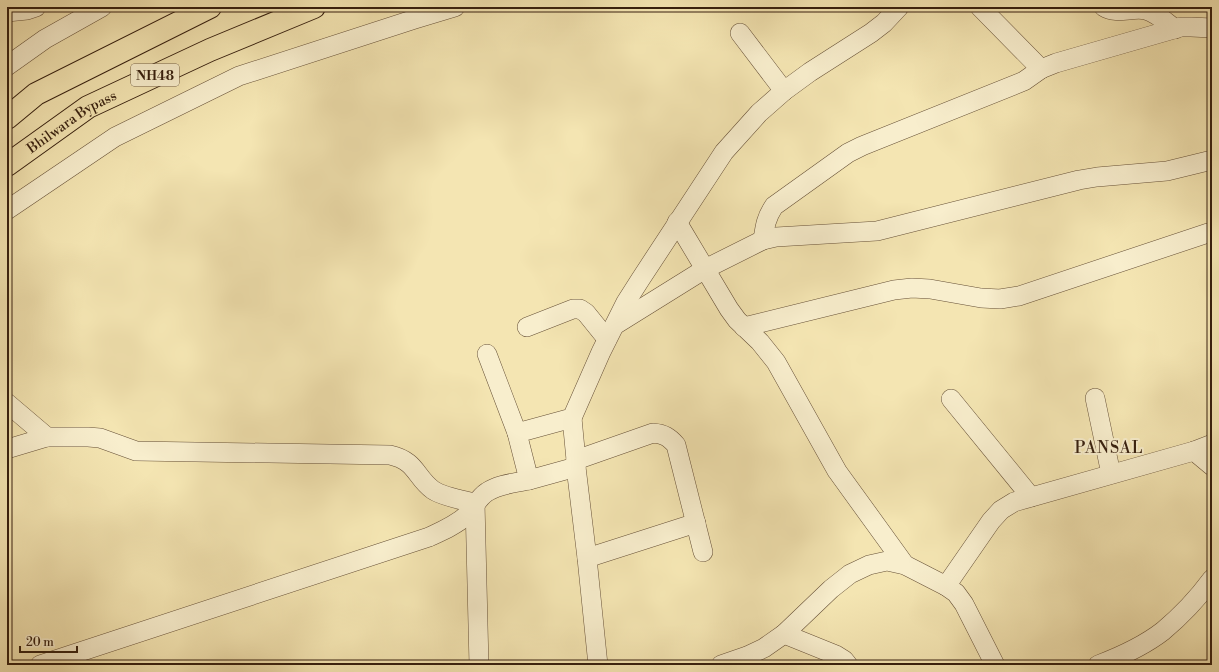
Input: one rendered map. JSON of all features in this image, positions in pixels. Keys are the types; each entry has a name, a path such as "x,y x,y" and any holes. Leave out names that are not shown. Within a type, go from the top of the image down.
{"highway":[{"name":"NH48","path":"7,118 36,94 210,7"},
{"name":"Bhilwara Bypass","path":"7,165 88,107 210,50 314,7"}],"street":[{"path":"7,12 26,10 36,7"},
{"path":"7,66 45,39 102,7"},
{"path":"7,210 115,137 239,76 415,18 455,7"},
{"path":"598,665 572,418 610,333 640,280 724,152 759,113 784,91 810,72 871,33 884,23 899,7"},
{"path":"980,7 1041,69"},
{"path":"1104,7 1110,11 1137,9 1148,11 1175,29"},
{"path":"764,240 765,225 768,214 774,206 848,153 877,139 1024,81 1041,69 1056,63 1175,29 1191,27 1212,28"},
{"path":"740,33 784,91"},
{"path":"610,333 705,269 764,240 776,237 877,230 1079,180 1167,171 1212,160"},
{"path":"677,222 729,309 737,320 760,342 776,362 837,472 905,565"},
{"path":"744,327 894,290 912,288 930,289 981,298 1000,299 1019,296 1211,234"},
{"path":"527,327 573,309 580,309 610,333"},
{"path":"487,354 517,434 529,480"},
{"path":"1095,398 1111,474"},
{"path":"951,399 1031,497"},
{"path":"7,403 47,437"},
{"path":"517,434 572,418"},
{"path":"40,665 429,536 449,528 466,515 486,492 495,487 529,480 654,433 662,434 670,438 676,445 703,552"},
{"path":"7,449 47,437 88,437 100,438 136,451 151,452 390,455 400,457 410,463 432,489 439,494 475,503"},
{"path":"946,586 991,521 1001,510 1014,502 1194,451 1212,444"},
{"path":"1194,451 1212,466"},
{"path":"475,503 479,665"},
{"path":"587,558 696,523"},
{"path":"721,665 764,648 784,634 831,589 850,574 869,565 886,561 905,565 946,586 956,593 964,604 994,665"},
{"path":"1098,665 1132,650 1162,631 1186,610 1212,579"},
{"path":"784,634 836,656 844,660 848,665"}],"district":[{"name":"PANSAL","path":"1109,447"}]}
